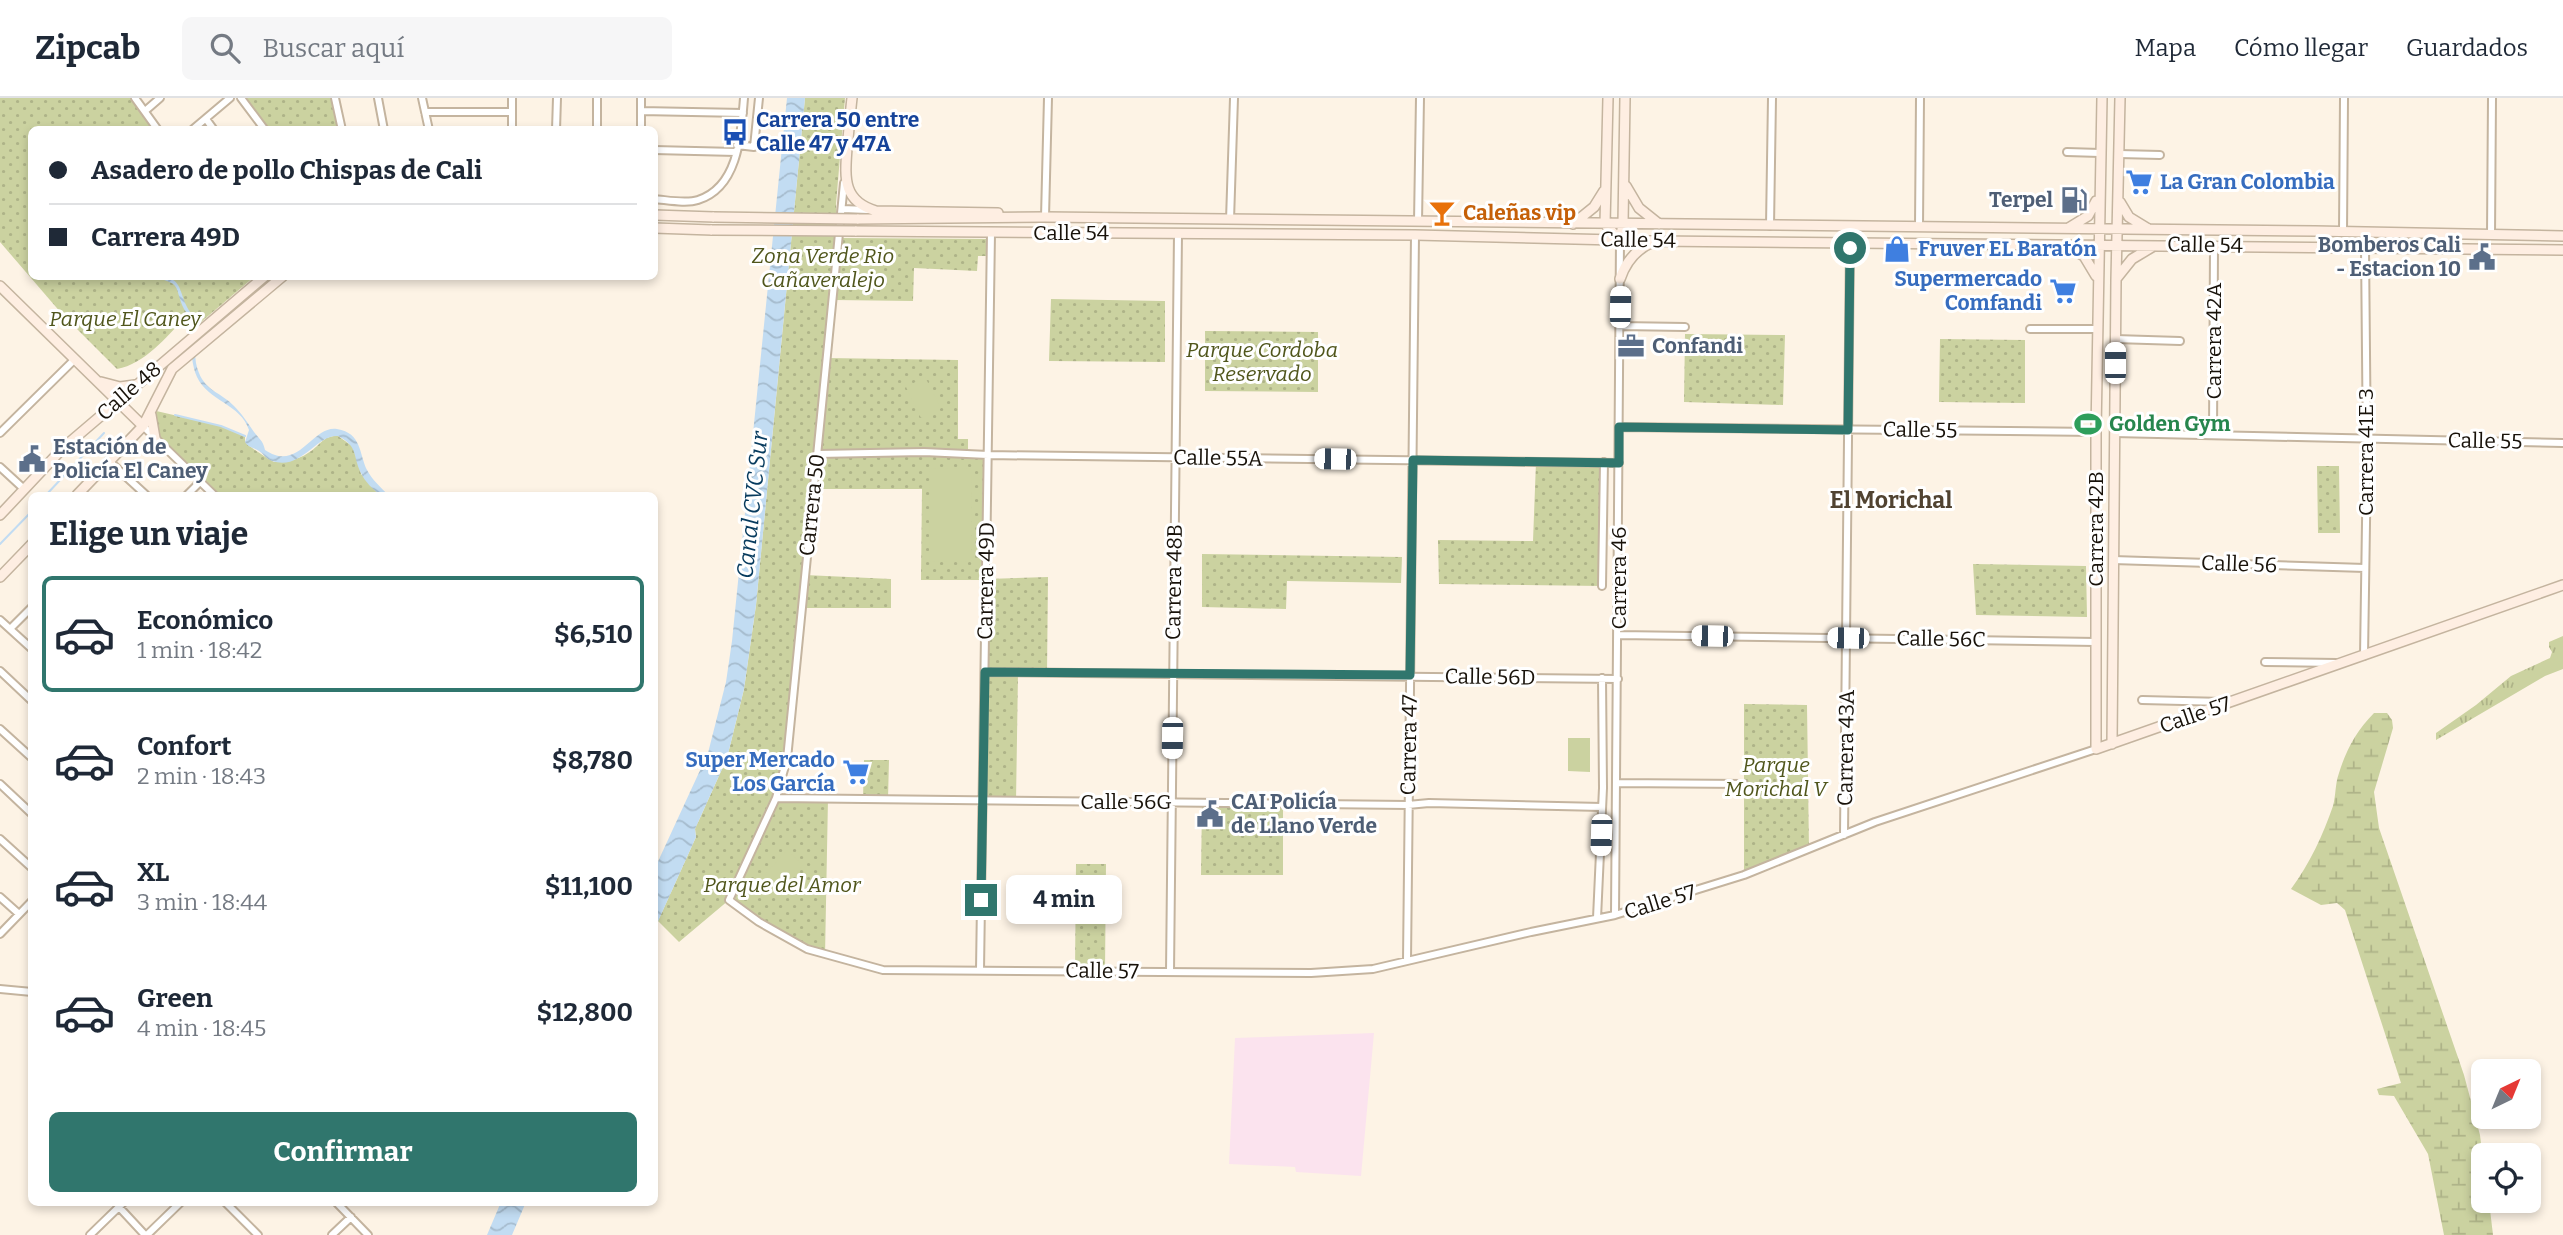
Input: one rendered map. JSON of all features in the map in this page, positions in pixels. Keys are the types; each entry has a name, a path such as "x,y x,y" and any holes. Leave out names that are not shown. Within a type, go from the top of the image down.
{"main road":[{"name":"Carrera 50","path":"845,177 852,98"},
{"path":"1608,98 1605,224 1620,240"},
{"name":"Carrera 46","path":"1620,240 1623,224 1625,98"},
{"name":"Carrera 42B","path":"2096,750 2096,432 2102,98"},
{"name":"Carrera 42B","path":"2112,744 2120,98"},
{"path":"1608,110 1616,107 1625,110"},
{"path":"2099,164 2105,157 2111,156 2118,161 2119,167"},
{"path":"845,177 855,200 876,211"},
{"path":"1572,225 1594,207 1604,190 1606,180"},
{"path":"1624,182 1639,208 1658,224"},
{"path":"2063,228 2072,227 2085,219 2094,207 2099,192"},
{"path":"2118,196 2124,211 2136,223 2159,231"},
{"name":"Calle 54","path":"876,211 987,212 1045,218"},
{"name":"Calle 54","path":"658,215 2063,228 2563,236"},
{"name":"Calle 54","path":"658,228 2563,250"},
{"path":"1620,279 1623,269 1635,253 1656,241"},
{"path":"2049,243 2068,246 2084,256 2098,281"},
{"path":"2116,281 2132,259 2156,245"},
{"name":"Calle 48","path":"0,515 62,448 260,280"},
{"name":"Calle 48","path":"80,492 143,426 172,369 278,280"},
{"path":"0,286 143,426"},
{"path":"96,379 120,387 137,385"},
{"path":"152,410 150,421 155,438"},
{"path":"0,577 28,548"},
{"name":"Calle 57","path":"2096,750 2563,585"}],"street":[{"path":"135,98 155,126"},
{"path":"145,111 160,98"},
{"path":"197,126 230,98"},
{"path":"241,98 262,126"},
{"path":"335,98 341,126"},
{"path":"378,98 383,126"},
{"path":"422,98 428,126"},
{"path":"512,98 512,126"},
{"path":"556,126 557,98"},
{"path":"597,98 597,126"},
{"path":"641,98 641,126"},
{"path":"658,200 696,201 721,187 730,174 737,149 744,98"},
{"path":"658,150 754,147 759,98"},
{"path":"1045,218 1048,98"},
{"path":"1230,220 1234,98"},
{"path":"1418,223 1420,98"},
{"path":"1770,226 1772,98"},
{"path":"1919,227 1920,98"},
{"path":"2343,232 2344,98"},
{"path":"2491,235 2492,98"},
{"path":"641,111 743,113"},
{"path":"425,112 512,112"},
{"path":"206,119 211,126"},
{"path":"2067,152 2100,153"},
{"path":"2119,154 2160,155"},
{"name":"Carrera 50","path":"729,900 776,798 785,769 845,177"},
{"name":"Calle 54","path":"842,209 876,211"},
{"name":"Carrera 49D","path":"980,971 991,233"},
{"name":"Carrera 48B","path":"1170,972 1178,234"},
{"name":"Carrera 47","path":"1407,961 1415,235"},
{"name":"Carrera 46","path":"1615,915 1620,240"},
{"name":"Carrera 43A","path":"1844,835 1850,242"},
{"name":"Carrera 42A","path":"2213,435 2214,246"},
{"name":"Carrera 41E 3","path":"2364,656 2367,439 2365,248"},
{"path":"1620,326 1685,327"},
{"path":"2030,329 2097,329"},
{"path":"2115,339 2180,341"},
{"path":"0,433 75,359"},
{"path":"143,426 211,492"},
{"name":"Calle 55","path":"1619,427 2096,432"},
{"name":"Calle 55","path":"2114,433 2563,443"},
{"name":"Calle 55A","path":"817,454 924,452 1619,463"},
{"path":"109,461 143,492"},
{"name":"Carrera 46","path":"1602,586 1604,462"},
{"path":"0,467 24,489"},
{"path":"190,492 200,482"},
{"name":"Calle 56","path":"2113,560 2365,568"},
{"path":"10,629 28,611"},
{"path":"0,620 28,645"},
{"name":"Calle 56C","path":"1618,635 2096,642"},
{"path":"2265,662 2344,663"},
{"path":"0,671 28,697"},
{"name":"Calle 56D","path":"985,672 1618,679"},
{"path":"1597,918 1602,807 1602,678"},
{"path":"2142,700 2232,702"},
{"path":"0,729 28,754"},
{"name":"Calle 57","path":"729,900 759,922 807,949 883,970 1347,973 1615,915 1744,875 1844,835 2096,750"},
{"path":"1617,783 1744,784"},
{"path":"0,784 28,810"},
{"name":"Calle 56G","path":"776,798 1408,805 1429,803 1602,807"},
{"path":"0,838 28,864"},
{"path":"0,897 19,914"},
{"path":"0,934 28,905"},
{"path":"0,989 28,992"},
{"path":"90,1235 120,1206"},
{"path":"122,1206 146,1235 177,1206"},
{"path":"229,1206 258,1235"},
{"path":"340,1206 368,1235"},
{"path":"332,1235 351,1217"}],"shaded area":[{"path":"1374,1033 1361,1176 1296,1172 1295,1167 1229,1164 1235,1038"}],"green space":[{"name":"Parque El Caney","path":"0,98 135,98 156,126 28,126 28,275 0,242"},
{"path":"241,98 335,98 341,126 263,126"},
{"path":"805,98 845,98 836,204 839,238 991,239 991,256 978,256 977,271 914,268 913,301 834,300 827,358 958,360 958,439 968,439 968,454 988,455 987,579 1048,577 1047,673 1018,673 1016,801 983,801 986,580 921,580 922,489 813,489 805,575 891,579 891,608 802,608 791,730 776,797 828,798 825,956 807,949 729,900 679,942 658,921 696,837 695,829 727,758 744,689 756,605"},
{"name":"Parque El Caney","path":"33,280 250,280 194,328 185,318 146,356 117,369 62,314"},
{"path":"1051,299 1165,301 1165,362 1049,361"},
{"name":"Parque Cordoba Reservado","path":"1205,331 1318,332 1318,392 1205,391"},
{"path":"1685,334 1785,335 1783,405 1684,402"},
{"path":"1940,339 2025,340 2025,403 1939,402"},
{"path":"925,377 941,408 921,418 906,387"},
{"path":"152,410 221,426 245,436 247,444 274,462 300,457 325,439 338,436 355,448 361,474 377,492 211,492 155,438"},
{"path":"1536,462 1604,462 1602,586 1439,584 1438,540 1533,541"},
{"path":"2317,466 2339,466 2340,533 2318,533"},
{"path":"930,468 972,469 971,562 929,561"},
{"path":"1202,554 1402,557 1401,583 1287,581 1286,609 1202,607"},
{"path":"1973,564 2086,566 2087,617 1976,615"},
{"path":"2563,636 2563,669 2545,676 2436,740 2436,733 2511,676 2550,658 2552,652 2549,642"},
{"name":"Parque Morichal V","path":"1744,704 1807,705 1809,850 1744,875"},
{"path":"2374,713 2387,713 2392,720 2393,728 2374,792 2379,828 2464,1075 2471,1101 2471,1129 2478,1129 2480,1135 2481,1143 2471,1143 2471,1213 2490,1213 2493,1235 2444,1235 2428,1154 2394,1096 2379,1095 2377,1089 2401,1083 2345,910 2337,903 2321,905 2291,889 2325,828 2342,765 2362,726"},
{"path":"1568,738 1590,738 1590,772 1568,771"},
{"path":"864,760 889,760 888,799 863,799"},
{"path":"1202,803 1283,803 1283,875 1201,875"},
{"name":"Parque del Amor","path":"787,850 803,865 775,896 759,881"},
{"path":"1076,864 1106,864 1105,971 1075,970"}],"water":[{"name":"Canal CVC Sur","path":"787,98 805,98 756,605 744,689 727,758 695,829 696,837 658,921 658,861 708,753 726,682"},
{"path":"164,280 177,283 195,321 196,361 202,379 237,409 265,450 277,456 287,456 328,430 345,431 358,445 369,474 385,492 377,492 367,482 358,467 352,448 338,436 323,440 300,457 283,463 270,460 248,445 245,442 249,430 245,421 209,392 197,377 192,353 193,323 184,309 176,287"},
{"path":"499,1206 524,1206 512,1235 487,1235"}],"waterway":[{"path":"175,415 221,426 245,436"},
{"path":"49,492 104,433"},
{"path":"0,544 28,515"}],"place":[{"name":"Carrera 50 entre Calle 47 y 47A","path":"735,132"},
{"name":"La Gran Colombia","path":"2139,182"},
{"name":"Terpel","path":"2074,200"},
{"name":"Caleñas vip","path":"1442,213"},
{"name":"Fruver EL Baratón","path":"1897,249"},
{"name":"Bomberos Cali - Estacion 10","path":"2482,257"},
{"name":"Supermercado Comfandi","path":"2063,291"},
{"name":"Confandi","path":"1631,346"},
{"name":"Golden Gym","path":"2088,424"},
{"name":"Estación de Policía El Caney","path":"32,459"},
{"name":"Super Mercado Los García","path":"856,772"},
{"name":"CAI Policía de Llano Verde","path":"1210,814"}],"district":[{"name":"El Morichal","path":"1891,500"}],"route":[{"path":"981,900 985,672 1410,675 1413,460 1619,463 1619,427 1848,430 1850,248"}],"park label":[{"name":"Zona Verde Rio Cañaveralejo","path":"823,268"}]}
